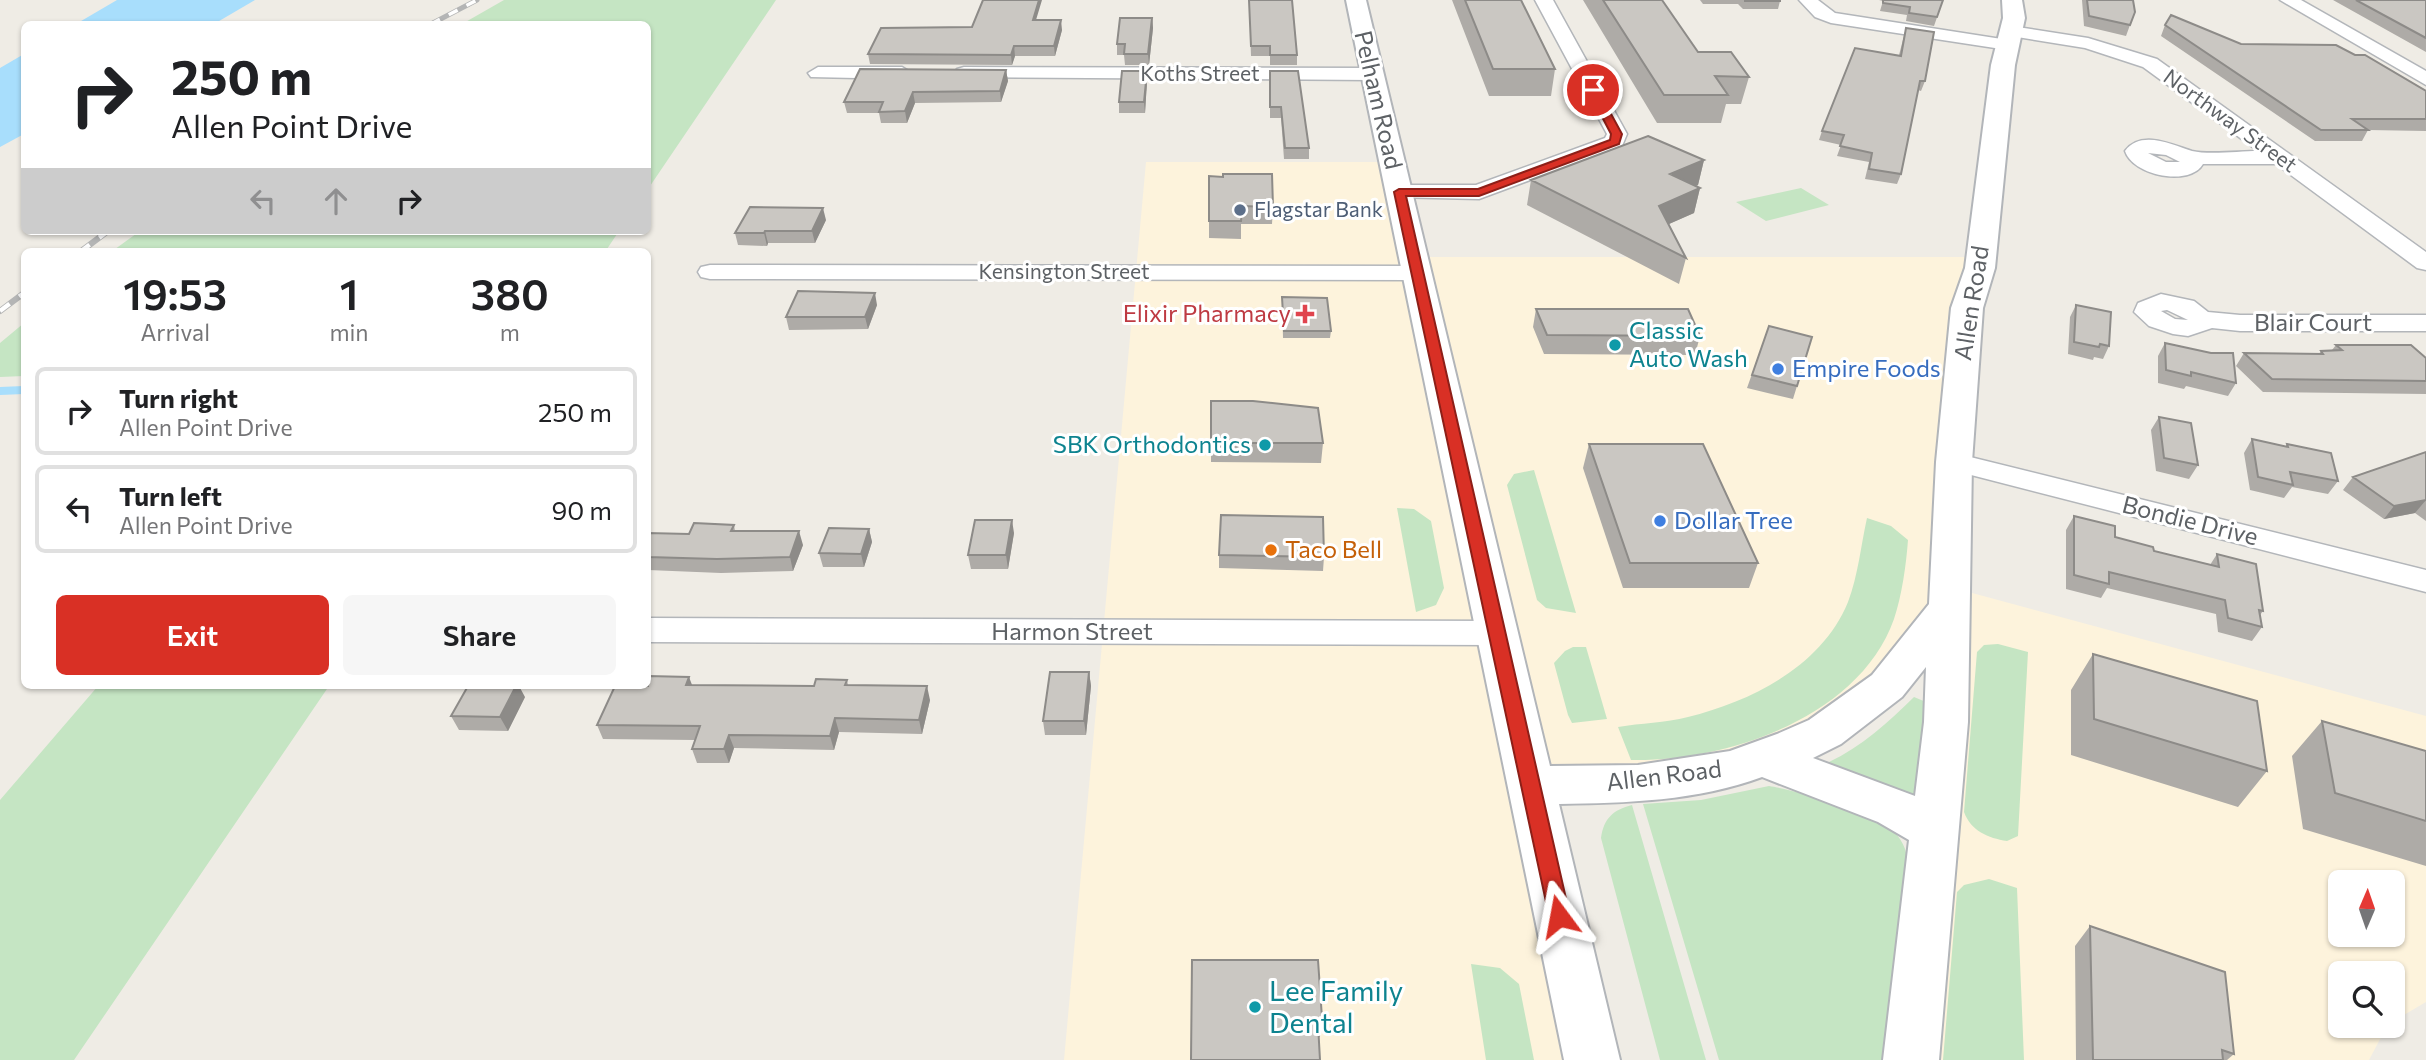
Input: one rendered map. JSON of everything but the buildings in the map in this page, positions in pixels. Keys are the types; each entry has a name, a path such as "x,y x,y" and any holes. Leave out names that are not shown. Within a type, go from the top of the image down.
{"main road":[{"name":"Pelham Road","path":"1356,0 1592,1060"},
{"name":"Allen Road","path":"1911,1060 1946,722 1954,462 1967,308 1980,268 2009,38 2014,18 2011,0"},
{"name":"Allen Road","path":"1530,785 1638,784 1732,769 1793,747 1825,732 1886,686 1949,608"},
{"path":"1763,758 1895,808 1935,831"}],"street":[{"path":"1399,192 1479,192 1615,142 1616,134 1544,0"},
{"name":"Northway Street","path":"1808,0 1821,13 1831,18 2009,38 2088,43 2150,63 2426,263"},
{"path":"2289,0 2426,79"},
{"path":"818,73 915,73"},
{"name":"Koths Street","path":"943,73 1372,74"},
{"path":"2188,157 2281,158"},
{"name":"Kensington Street","path":"710,272 1418,273"},
{"name":"Blair Court","path":"2201,319 2241,323 2426,323"},
{"name":"Bondie Drive","path":"1954,462 2426,581"},
{"name":"Harmon Street","path":"651,630 1496,633"}],"shaded area":[{"path":"1146,162 1391,162 1415,257 1980,257 1950,587 2426,716 2426,1002 2405,1014 2405,961 2328,961 2328,1038 2381,1038 2369,1060 1911,1060 1949,609 1793,747 1530,785 1592,1060 1064,1060"}],"green space":[{"path":"504,0 776,0 651,185 651,21 467,21"},
{"path":"1801,188 1829,205 1766,221 1736,202"},
{"path":"134,235 616,235 608,248 117,248"},
{"path":"21,326 21,376 0,377 0,343"},
{"path":"1534,470 1576,613 1546,608 1537,600 1507,485 1514,474"},
{"path":"1397,508 1414,509 1431,521 1444,588 1436,605 1416,612"},
{"path":"1867,518 1891,526 1908,540 1894,619 1877,654 1851,683 1820,708 1785,727 1746,742 1707,753 1668,759 1631,760 1618,727 1679,719 1736,701 1782,678 1821,645 1848,602"},
{"path":"1998,644 2028,652 2018,836 2007,841 1993,838 1976,829 1964,812 1977,652 1984,645"},
{"path":"1573,647 1586,647 1607,719 1572,723 1568,715 1554,663"},
{"path":"95,689 327,689 74,1060 0,1060 0,800"},
{"path":"1914,697 1928,705 1917,794 1912,796 1829,767 1829,762 1874,733"},
{"path":"1769,786 1866,814 1889,827 1903,844 1908,865 1884,1060 1719,1060 1643,804 1701,800"},
{"path":"1632,805 1706,1060 1660,1060 1601,838 1604,825 1610,816"},
{"path":"1989,879 2017,888 2024,1060 1943,1060 1957,892 1964,885"},
{"path":"1471,964 1500,968 1519,984 1534,1060 1486,1060"}],"water":[{"path":"117,0 255,0 219,21 81,21"},
{"path":"21,56 21,136 0,147 0,68"}],"waterway":[{"path":"0,391 21,390"}],"railway":[{"path":"437,21 477,0"},
{"path":"85,248 103,235"},
{"path":"0,311 21,295"}],"place":[{"name":"Flagstar Bank","path":"1240,210"},
{"name":"Elixir Pharmacy","path":"1305,314"},
{"name":"Classic Auto Wash","path":"1615,345"},
{"name":"Empire Foods","path":"1778,369"},
{"name":"SBK Orthodontics","path":"1265,445"},
{"name":"Dollar Tree","path":"1660,521"},
{"name":"Taco Bell","path":"1271,550"},
{"name":"Lee Family Dental","path":"1255,1007"}],"route":[{"path":"1559,916 1399,192 1479,192 1615,142 1616,134 1593,90"}]}
